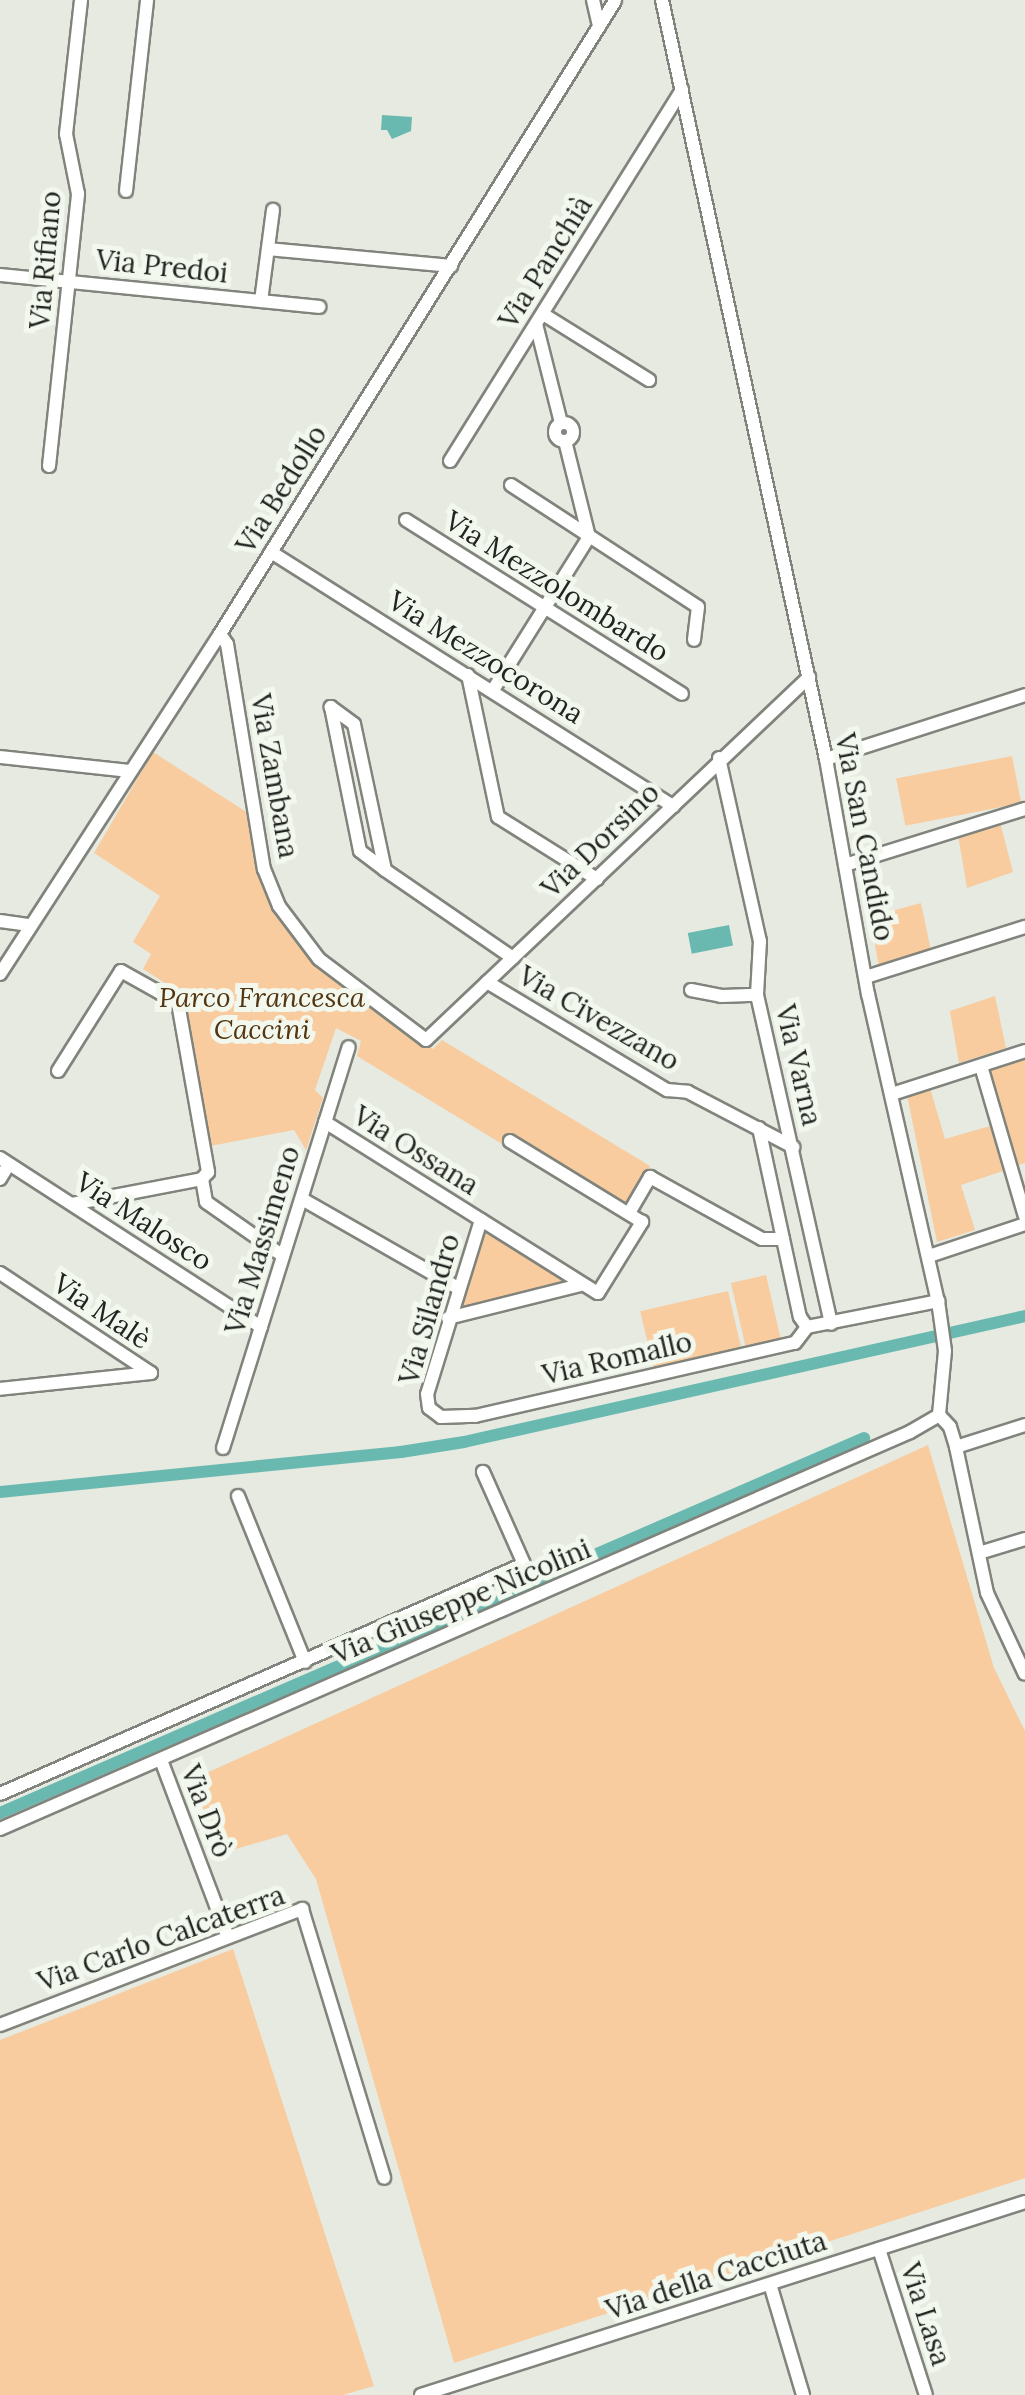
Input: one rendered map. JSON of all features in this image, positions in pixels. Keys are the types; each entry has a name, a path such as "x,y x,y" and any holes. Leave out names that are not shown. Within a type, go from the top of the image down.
{"street":[{"name":"Via Rifiano","path":"49,466 78,194 66,134 82,0"},
{"path":"126,191 147,0"},
{"path":"599,28 595,0 616,1"},
{"name":"Via San Candido","path":"662,0 809,677 866,978 938,1301 946,1351 939,1416"},
{"name":"Via Bedollo","path":"0,974 220,634 616,1"},
{"name":"Via Panchià","path":"450,460 682,90"},
{"path":"261,301 273,210"},
{"path":"268,249 451,266"},
{"name":"Via Predoi","path":"0,275 318,307"},
{"path":"540,319 649,380"},
{"path":"494,690 589,537 565,441 554,432 561,423 540,319"},
{"path":"511,485 698,607 694,640"},
{"name":"Via Mezzolombardo","path":"406,520 682,694"},
{"name":"Via Mezzocorona","path":"271,552 673,806"},
{"name":"Via Zambana","path":"220,634 227,644 264,869 279,906 319,959 426,1040"},
{"path":"468,675 498,817 597,879"},
{"name":"Via Dorsino","path":"426,1040 719,758 809,677"},
{"path":"826,759 1025,694"},
{"path":"385,870 354,724 331,707 360,851 385,870 513,958"},
{"path":"0,757 128,771"},
{"name":"Via Varna","path":"719,758 760,941 757,996 831,1324"},
{"path":"845,865 1025,809"},
{"path":"0,922 30,924"},
{"path":"866,978 1025,927"},
{"path":"58,1071 121,970 178,1003 208,1172 202,1179 72,1204"},
{"name":"Via Civezzano","path":"487,982 667,1090 688,1092 793,1147"},
{"path":"691,990 757,996"},
{"name":"Via Massimeno","path":"224,1448 349,1047"},
{"path":"892,1094 1025,1051"},
{"path":"982,1066 1025,1216"},
{"name":"Via Ossana","path":"325,1122 580,1286"},
{"path":"758,1128 800,1317 807,1327 938,1301"},
{"path":"448,1318 580,1286 598,1294 642,1222 510,1140"},
{"path":"0,1178 5,1161"},
{"name":"Via Malosco","path":"5,1161 261,1327"},
{"path":"630,1212 650,1177 762,1239 783,1239"},
{"path":"202,1179 206,1202 283,1256"},
{"path":"302,1199 458,1288"},
{"name":"Via Silandro","path":"432,1411 427,1394 481,1220"},
{"path":"929,1256 1025,1224"},
{"name":"Via Malè","path":"0,1273 151,1372 0,1390"},
{"name":"Via Romallo","path":"432,1411 450,1418 475,1416 795,1343 807,1327"},
{"path":"939,1416 950,1427 956,1447 987,1592 1023,1665"},
{"name":"Via Giuseppe Nicolini","path":"0,1829 939,1416"},
{"path":"956,1447 1025,1425"},
{"path":"0,1794 524,1564 482,1472"},
{"path":"238,1496 305,1662"},
{"path":"979,1553 1025,1539"},
{"name":"Via Drò","path":"161,1760 228,1937"},
{"name":"Via Carlo Calcaterra","path":"0,2025 302,1909 384,2178"},
{"name":"Via della Cacciuta","path":"421,2395 445,2391 1025,2202"},
{"name":"Via Lasa","path":"879,2249 926,2395"},
{"path":"770,2284 803,2395"}],"green space":[{"name":"Parco Francesca Caccini","path":"153,752 251,815 259,869 315,961 433,1049 442,1040 650,1166 629,1201 619,1203 507,1136 502,1144 357,1056 361,1041 336,1028 315,1090 323,1098 306,1150 294,1130 210,1146 182,994 143,969 151,954 133,942 160,896 94,853"},
{"path":"1012,756 1021,803 905,826 896,779"},
{"path":"1000,822 1013,872 967,888 958,835"},
{"path":"921,903 931,951 879,967 870,917"},
{"path":"995,996 1006,1048 959,1063 950,1011"},
{"path":"1025,1056 1025,1163 1015,1166 987,1068"},
{"path":"930,1088 945,1139 990,1126 1003,1171 961,1185 975,1230 937,1242 907,1095"},
{"path":"484,1231 567,1284 457,1308"},
{"path":"766,1275 781,1341 746,1349 731,1283"},
{"path":"728,1291 741,1348 654,1369 640,1311"},
{"path":"928,1445 994,1668 1025,1731 1025,2178 454,2363 316,1879 287,1834 229,1851 187,1782"},
{"path":"233,1949 374,2386 343,2395 0,2395 0,2040"}],"water":[{"path":"382,115 412,117 411,131 392,139 387,130 381,130"},
{"path":"729,925 733,946 692,954 688,933"}],"waterway":[{"path":"0,1492 401,1452 464,1442 1025,1316"},
{"path":"0,1813 864,1438"}]}
